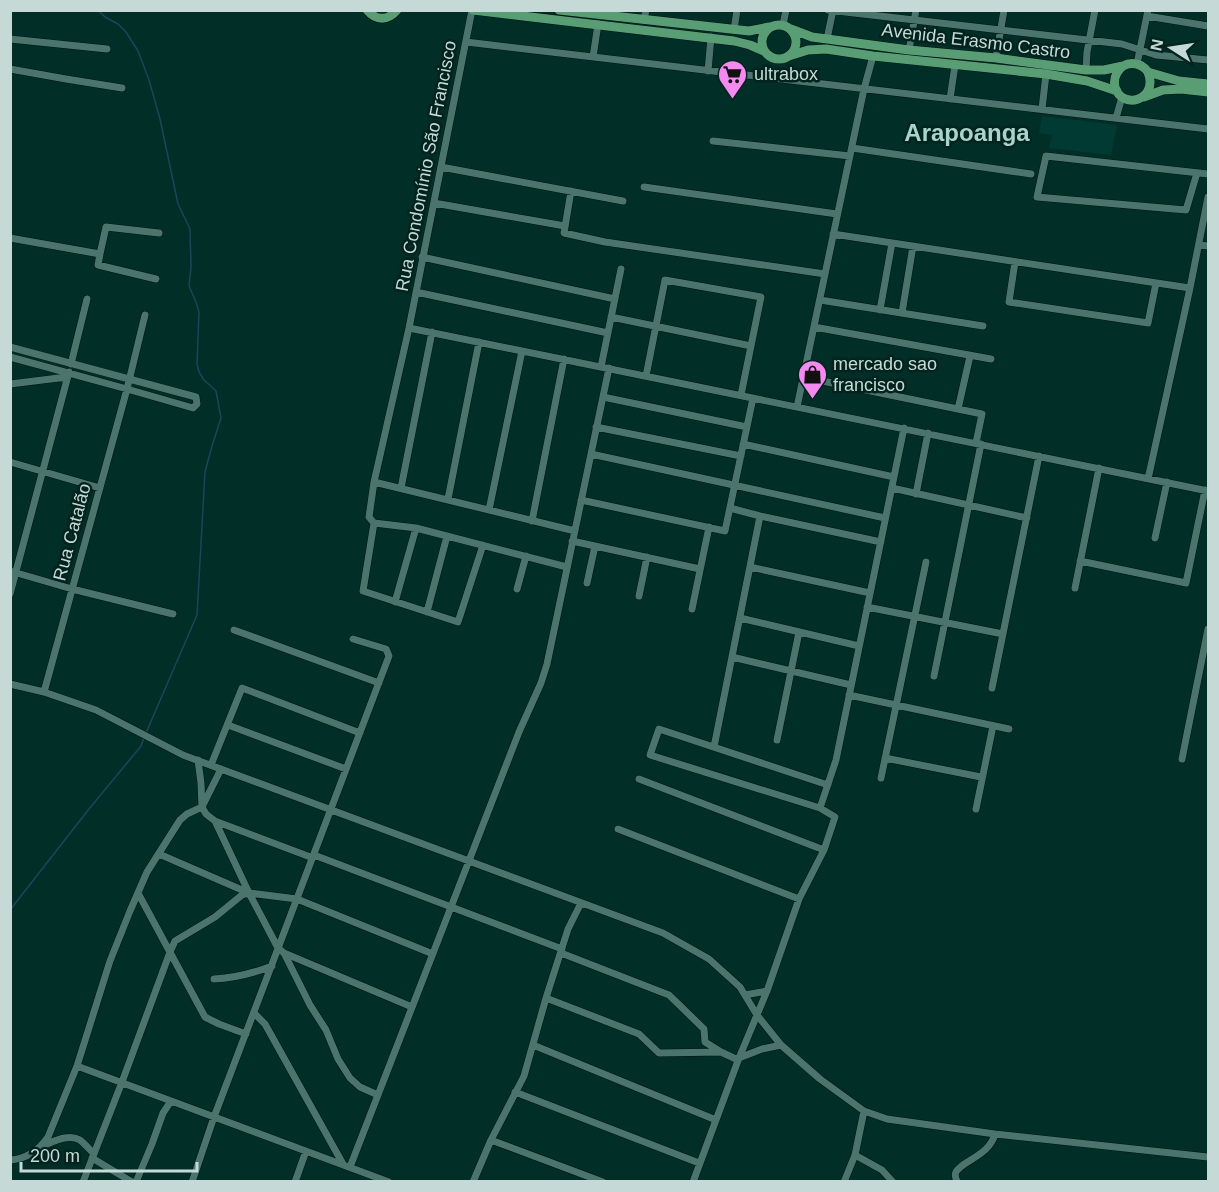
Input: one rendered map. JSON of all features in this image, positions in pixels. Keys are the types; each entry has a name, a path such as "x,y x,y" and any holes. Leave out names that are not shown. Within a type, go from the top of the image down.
{"main road":[{"path":"368,12 383,19 406,10"},
{"path":"473,10 711,37 750,45 765,51"},
{"path":"560,11 645,15 734,30 749,31 774,25 787,27 797,39 794,52 785,58 776,59 769,56 762,45 762,38 769,27"},
{"name":"Avenida Erasmo Castro","path":"787,27 827,39 909,50 996,58 1086,70 1104,70 1123,66"},
{"name":"Avenida Erasmo Castro","path":"789,56 808,50 826,49 1046,74 1087,81 1120,94"},
{"path":"1144,97 1151,85 1151,78 1146,68 1130,63 1123,66 1115,77 1114,85 1120,94 1133,100 1144,97 1163,90 1182,89 1209,92"},
{"path":"1148,72 1179,81 1209,84"}],"street":[{"name":"Rua Condomínio São Francisco","path":"395,602 363,591 374,523 371,521 369,512 409,328 473,10"},
{"path":"734,30 737,10"},
{"path":"786,10 787,27"},
{"path":"828,10 1122,44 1156,55 1209,60"},
{"path":"909,50 916,10"},
{"path":"996,58 1004,10"},
{"path":"1086,70 1095,10"},
{"path":"827,39 833,11"},
{"path":"1137,64 1147,13 1209,26"},
{"path":"593,57 598,24"},
{"path":"708,71 711,37"},
{"path":"10,39 107,50"},
{"path":"466,42 1209,129"},
{"path":"797,407 864,88 873,56"},
{"path":"950,99 956,65"},
{"path":"10,69 122,88"},
{"path":"1042,109 1046,74"},
{"path":"1116,118 1120,94"},
{"path":"713,141 850,156"},
{"path":"852,148 1031,174"},
{"path":"1197,173 1186,210 1037,197 1046,156 1209,174"},
{"path":"441,167 623,201"},
{"path":"644,187 837,214"},
{"path":"564,230 571,191"},
{"path":"1148,479 1209,197"},
{"path":"434,203 626,245 825,274"},
{"path":"156,279 98,265 106,227 159,233"},
{"path":"833,234 1190,288"},
{"path":"10,238 100,254"},
{"path":"880,310 892,243"},
{"path":"1199,245 1209,246"},
{"path":"902,313 913,246"},
{"path":"422,257 615,299"},
{"path":"1015,262 1009,302 1148,323 1156,283"},
{"path":"346,1166 378,1095 547,664 603,397 608,333 621,269"},
{"path":"646,376 665,280 761,297 741,395"},
{"path":"416,292 608,333"},
{"path":"71,363 87,299"},
{"path":"820,300 984,326"},
{"name":"Rua Catalão","path":"44,692 145,315"},
{"path":"611,317 751,346"},
{"path":"814,327 991,359"},
{"path":"409,328 1207,490 1186,583 1080,561"},
{"path":"401,488 432,332"},
{"path":"448,500 478,342"},
{"path":"10,347 196,397 197,404 193,408 10,357"},
{"path":"489,510 522,351"},
{"path":"958,410 970,356"},
{"path":"532,521 564,359"},
{"path":"10,384 68,374"},
{"path":"10,594 13,572 68,374"},
{"path":"803,377 982,414 969,505 934,676"},
{"path":"603,397 747,427"},
{"path":"581,500 725,531 753,398"},
{"path":"596,427 741,456"},
{"path":"820,808 836,760 904,428"},
{"path":"916,494 928,433"},
{"path":"743,444 894,477"},
{"path":"591,454 885,518"},
{"path":"992,688 1040,456"},
{"path":"10,462 100,488"},
{"path":"1075,588 1099,468"},
{"path":"374,482 574,531"},
{"path":"1155,538 1167,482"},
{"path":"892,488 1027,518"},
{"path":"730,508 881,542"},
{"path":"714,747 760,516"},
{"path":"374,523 416,528 567,567"},
{"path":"692,609 709,527"},
{"path":"416,528 395,602 458,622 483,545"},
{"path":"427,612 447,536"},
{"path":"572,541 700,569"},
{"path":"587,583 595,546"},
{"path":"517,589 526,556"},
{"path":"639,596 646,557"},
{"path":"881,778 926,562"},
{"path":"750,567 870,593"},
{"path":"13,572 172,614"},
{"path":"867,608 1003,634"},
{"path":"740,618 860,646"},
{"path":"1182,759 1209,629"},
{"path":"234,630 379,683"},
{"path":"777,740 800,632"},
{"path":"192,1182 214,1117 272,966 281,951 297,899 389,656 386,649 381,646 353,639"},
{"path":"732,657 851,685"},
{"path":"10,684 44,692 96,710 183,755 663,933 709,959 740,987 757,1016 781,1045 820,1079 864,1111 887,1119 995,1134 1209,1157"},
{"path":"212,765 243,688 360,733"},
{"path":"849,695 1009,729"},
{"path":"228,725 346,769"},
{"path":"976,809 993,726"},
{"path":"693,1182 767,991 799,899 824,850 835,817 820,808 650,755 659,729 828,785"},
{"path":"885,758 981,777"},
{"path":"198,760 202,807 206,814 215,821 452,907 669,995 704,1029 705,1042 721,1052 739,1059 762,1049 781,1045"},
{"path":"42,1146 48,1137 77,1066 110,961 147,872 180,820 202,807 221,769"},
{"path":"639,779 824,850"},
{"path":"215,821 249,893 326,1030 338,1059 350,1078 360,1088 378,1095"},
{"path":"618,830 799,899"},
{"path":"159,854 249,893 297,899 433,954"},
{"path":"138,893 205,1017 246,1034"},
{"path":"83,1182 175,941 214,917 242,895 249,893"},
{"path":"473,1182 526,1070 568,928 581,903"},
{"path":"130,911 144,907"},
{"path":"281,951 412,1008"},
{"path":"214,979 272,966"},
{"path":"745,995 767,991"},
{"path":"546,998 639,1034 659,1053 721,1052"},
{"path":"254,1013 265,1024 346,1166"},
{"path":"533,1045 716,1120"},
{"path":"77,1066 389,1182"},
{"path":"515,1092 699,1163"},
{"path":"10,1160 19,1160 42,1146 70,1138 79,1140 93,1156 134,1182 152,1144 160,1119 171,1101"},
{"path":"844,1182 855,1155 864,1111"},
{"path":"957,1182 956,1172 987,1149 995,1134"},
{"path":"491,1140 603,1182"},
{"path":"295,1182 306,1151"},
{"path":"855,1155 882,1170 893,1182"}],"shaded area":[{"path":"1042,116 1117,125 1111,155 1049,148 1052,135 1039,133"}],"waterway":[{"path":"98,10 126,32 138,51 149,80 160,119 178,204 190,229 189,286 199,312 197,364 204,380 216,391 221,418 205,472 197,615 146,733"},
{"path":"10,910 141,746 144,737"}],"place":[{"name":"ultrabox","path":"733,100"},
{"name":"mercado sao francisco","path":"812,400"}],"district":[{"name":"Arapoanga","path":"967,132"}]}
